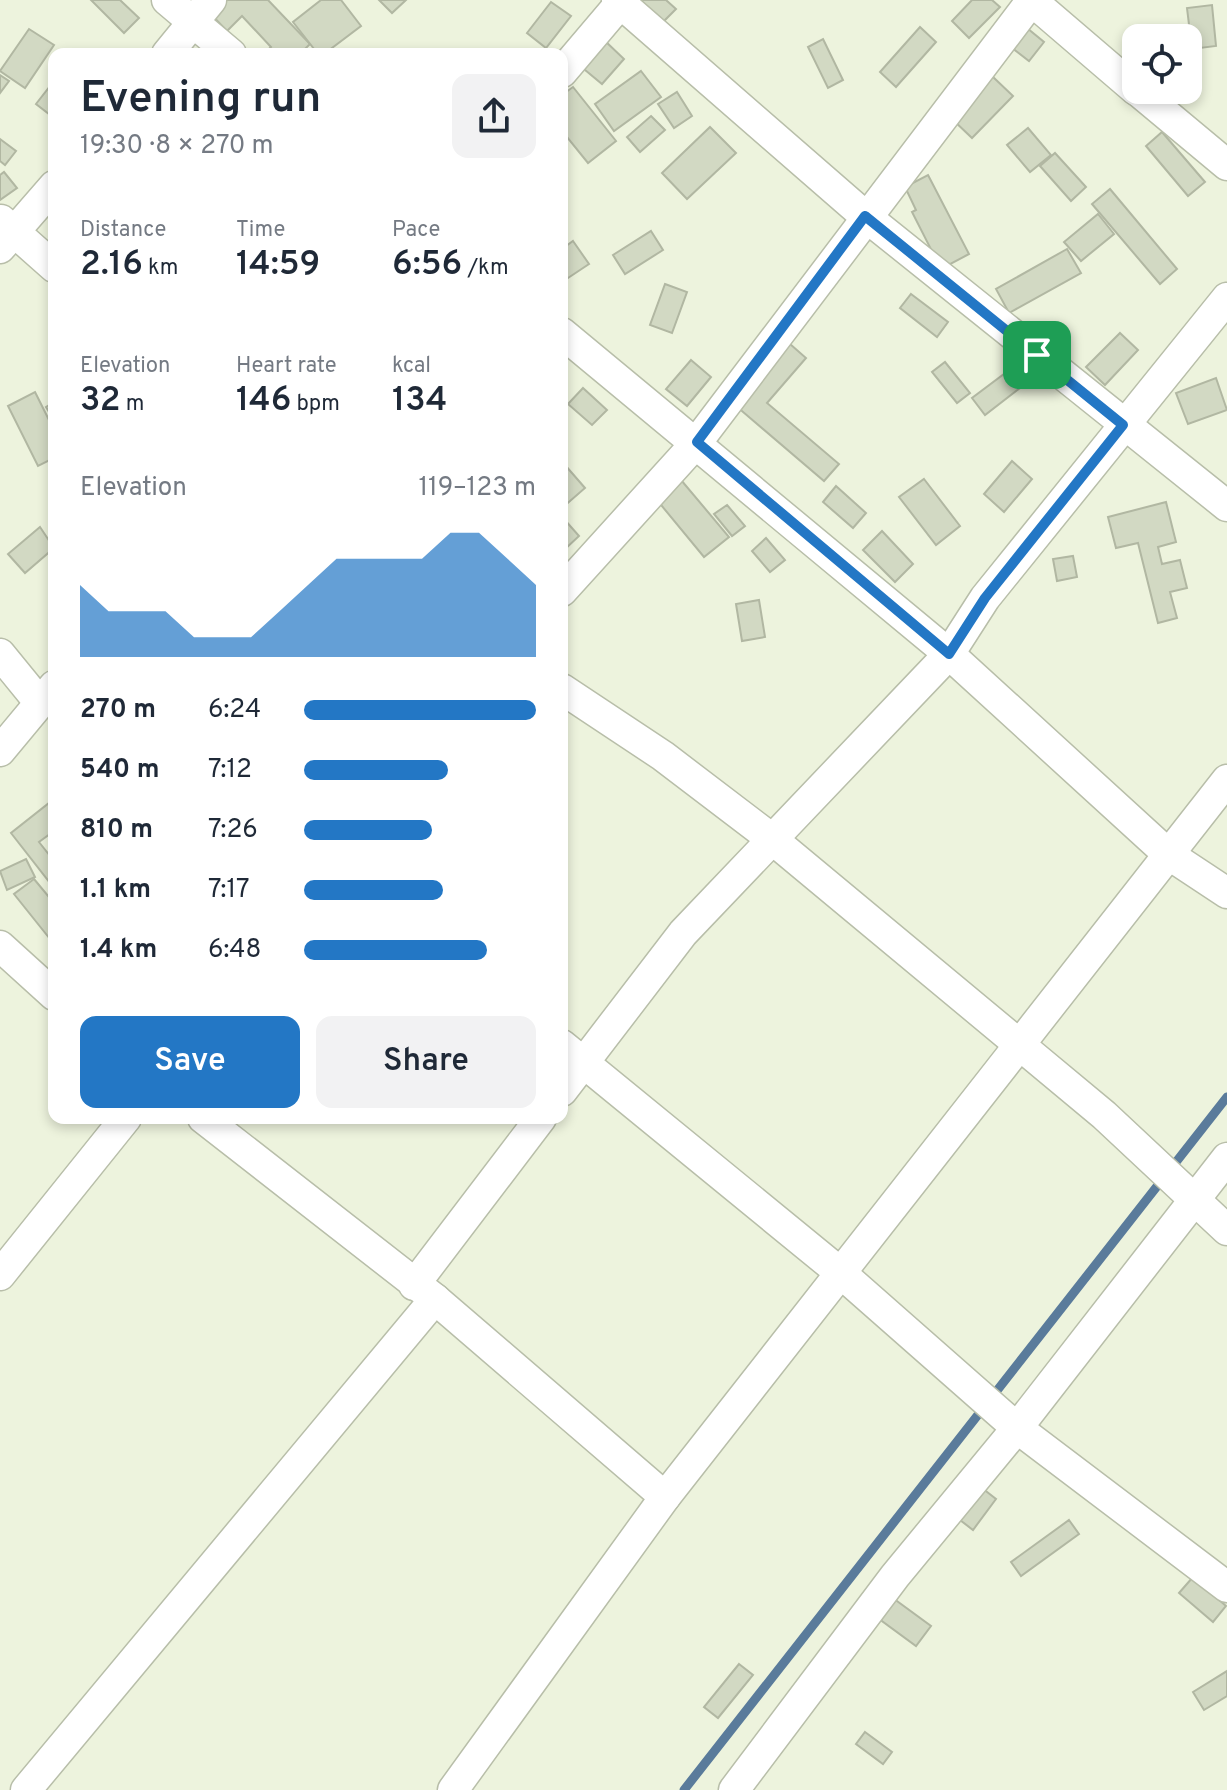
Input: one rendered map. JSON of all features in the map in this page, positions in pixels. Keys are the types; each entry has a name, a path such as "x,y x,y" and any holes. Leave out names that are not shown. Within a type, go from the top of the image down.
{"street":[{"path":"167,0 203,11 227,48"},
{"path":"568,584 697,442 1031,0 1122,78"},
{"path":"568,65 620,1 865,216 1227,506"},
{"path":"172,48 203,11"},
{"path":"1153,104 1227,165"},
{"path":"48,192 5,233 48,263"},
{"path":"1227,298 985,598 949,654 683,933 573,1054 842,1274 1017,1428 1227,1587"},
{"path":"568,338 949,654 1168,854 1227,893"},
{"path":"0,654 47,694 0,751"},
{"path":"568,693 663,756 772,839 1019,1043 1227,1230"},
{"path":"453,1790 665,1497 1227,780"},
{"path":"0,946 48,990"},
{"path":"0,1275 121,1124"},
{"path":"211,1124 424,1292 665,1497"},
{"path":"26,1790 424,1292 537,1124"},
{"path":"734,1790 895,1576 1017,1428 1227,1158"}],"building":[{"path":"91,0 120,0 139,18 124,33"},
{"path":"213,0 268,0 310,44 306,48 270,48 242,16 227,31 205,8"},
{"path":"321,0 341,0 361,26 332,48 313,48 293,22"},
{"path":"379,0 406,0 392,13"},
{"path":"639,0 666,0 676,9 663,22"},
{"path":"972,0 992,0 1000,7 969,38 952,21"},
{"path":"551,2 571,16 546,48 527,33"},
{"path":"1212,5 1216,46 1202,48 1202,24 1189,24 1187,8"},
{"path":"920,27 936,42 896,87 880,72"},
{"path":"1027,28 1044,42 1029,61 1012,48"},
{"path":"29,29 54,45 48,48 48,54 25,88 0,71"},
{"path":"603,39 624,59 602,84 579,65"},
{"path":"823,39 843,80 828,88 808,47"},
{"path":"641,71 661,97 614,131 595,104"},
{"path":"0,75 9,81 0,93"},
{"path":"992,76 1013,96 972,138 951,118"},
{"path":"573,87 616,141 588,163 568,138 568,91"},
{"path":"48,89 48,113 36,104"},
{"path":"677,92 692,116 674,128 658,104"},
{"path":"651,116 665,130 640,152 627,137"},
{"path":"710,127 736,153 687,199 662,173"},
{"path":"1028,128 1051,155 1030,172 1007,145"},
{"path":"1162,132 1205,182 1188,196 1146,146"},
{"path":"0,139 16,151 5,165 0,161"},
{"path":"1055,153 1086,187 1071,201 1040,166"},
{"path":"4,172 17,188 0,200 0,175"},
{"path":"928,175 969,254 941,269 912,212 916,210 905,187"},
{"path":"1110,189 1177,269 1160,284 1092,204"},
{"path":"1098,214 1114,234 1081,261 1064,242"},
{"path":"651,231 663,250 625,274 613,255"},
{"path":"573,241 589,264 568,278 568,245"},
{"path":"1067,249 1081,273 1009,313 996,289"},
{"path":"665,284 687,292 672,333 650,325"},
{"path":"911,294 948,322 937,337 900,308"},
{"path":"1120,333 1138,350 1105,385 1086,367"},
{"path":"790,344 806,358 767,403 839,464 824,481 736,406"},
{"path":"691,360 711,377 687,406 666,389"},
{"path":"945,362 970,393 957,403 932,372"},
{"path":"1008,371 1020,388 985,415 972,398"},
{"path":"1216,378 1227,410 1188,424 1176,393"},
{"path":"583,388 607,410 592,425 568,404"},
{"path":"35,392 48,418 48,461 38,466 8,406"},
{"path":"1012,461 1032,479 1004,512 984,494"},
{"path":"568,468 585,488 568,503"},
{"path":"676,474 729,537 704,557 652,494"},
{"path":"924,479 960,526 936,545 899,497"},
{"path":"836,486 866,513 853,528 823,502"},
{"path":"1166,502 1176,542 1158,547 1162,564 1180,560 1187,588 1170,592 1177,618 1158,623 1138,543 1116,548 1108,517"},
{"path":"727,505 745,526 732,536 714,514"},
{"path":"568,524 579,536 568,546"},
{"path":"40,527 48,539 48,553 25,573 8,554"},
{"path":"882,531 913,564 895,582 863,550"},
{"path":"766,538 785,560 770,572 752,551"},
{"path":"1073,556 1077,577 1057,581 1053,559"},
{"path":"759,600 765,637 742,641 736,604"},
{"path":"48,804 48,835 39,842 48,853 48,880 11,833"},
{"path":"26,859 35,877 7,890 0,871"},
{"path":"34,879 48,896 48,936 14,894"},
{"path":"982,1488 996,1499 973,1530 960,1520"},
{"path":"1069,1520 1079,1534 1021,1576 1011,1562"},
{"path":"1193,1577 1226,1606 1213,1622 1179,1593"},
{"path":"886,1593 931,1626 916,1646 871,1613"},
{"path":"739,1664 753,1675 718,1718 704,1707"},
{"path":"1227,1671 1227,1696 1204,1710 1193,1692"},
{"path":"865,1732 892,1752 883,1764 856,1744"}],"waterway":[{"path":"684,1790 1227,1097"}],"route":[{"path":"865,216 1037,355 1123,425 985,598 949,654 697,442 865,216"}]}
